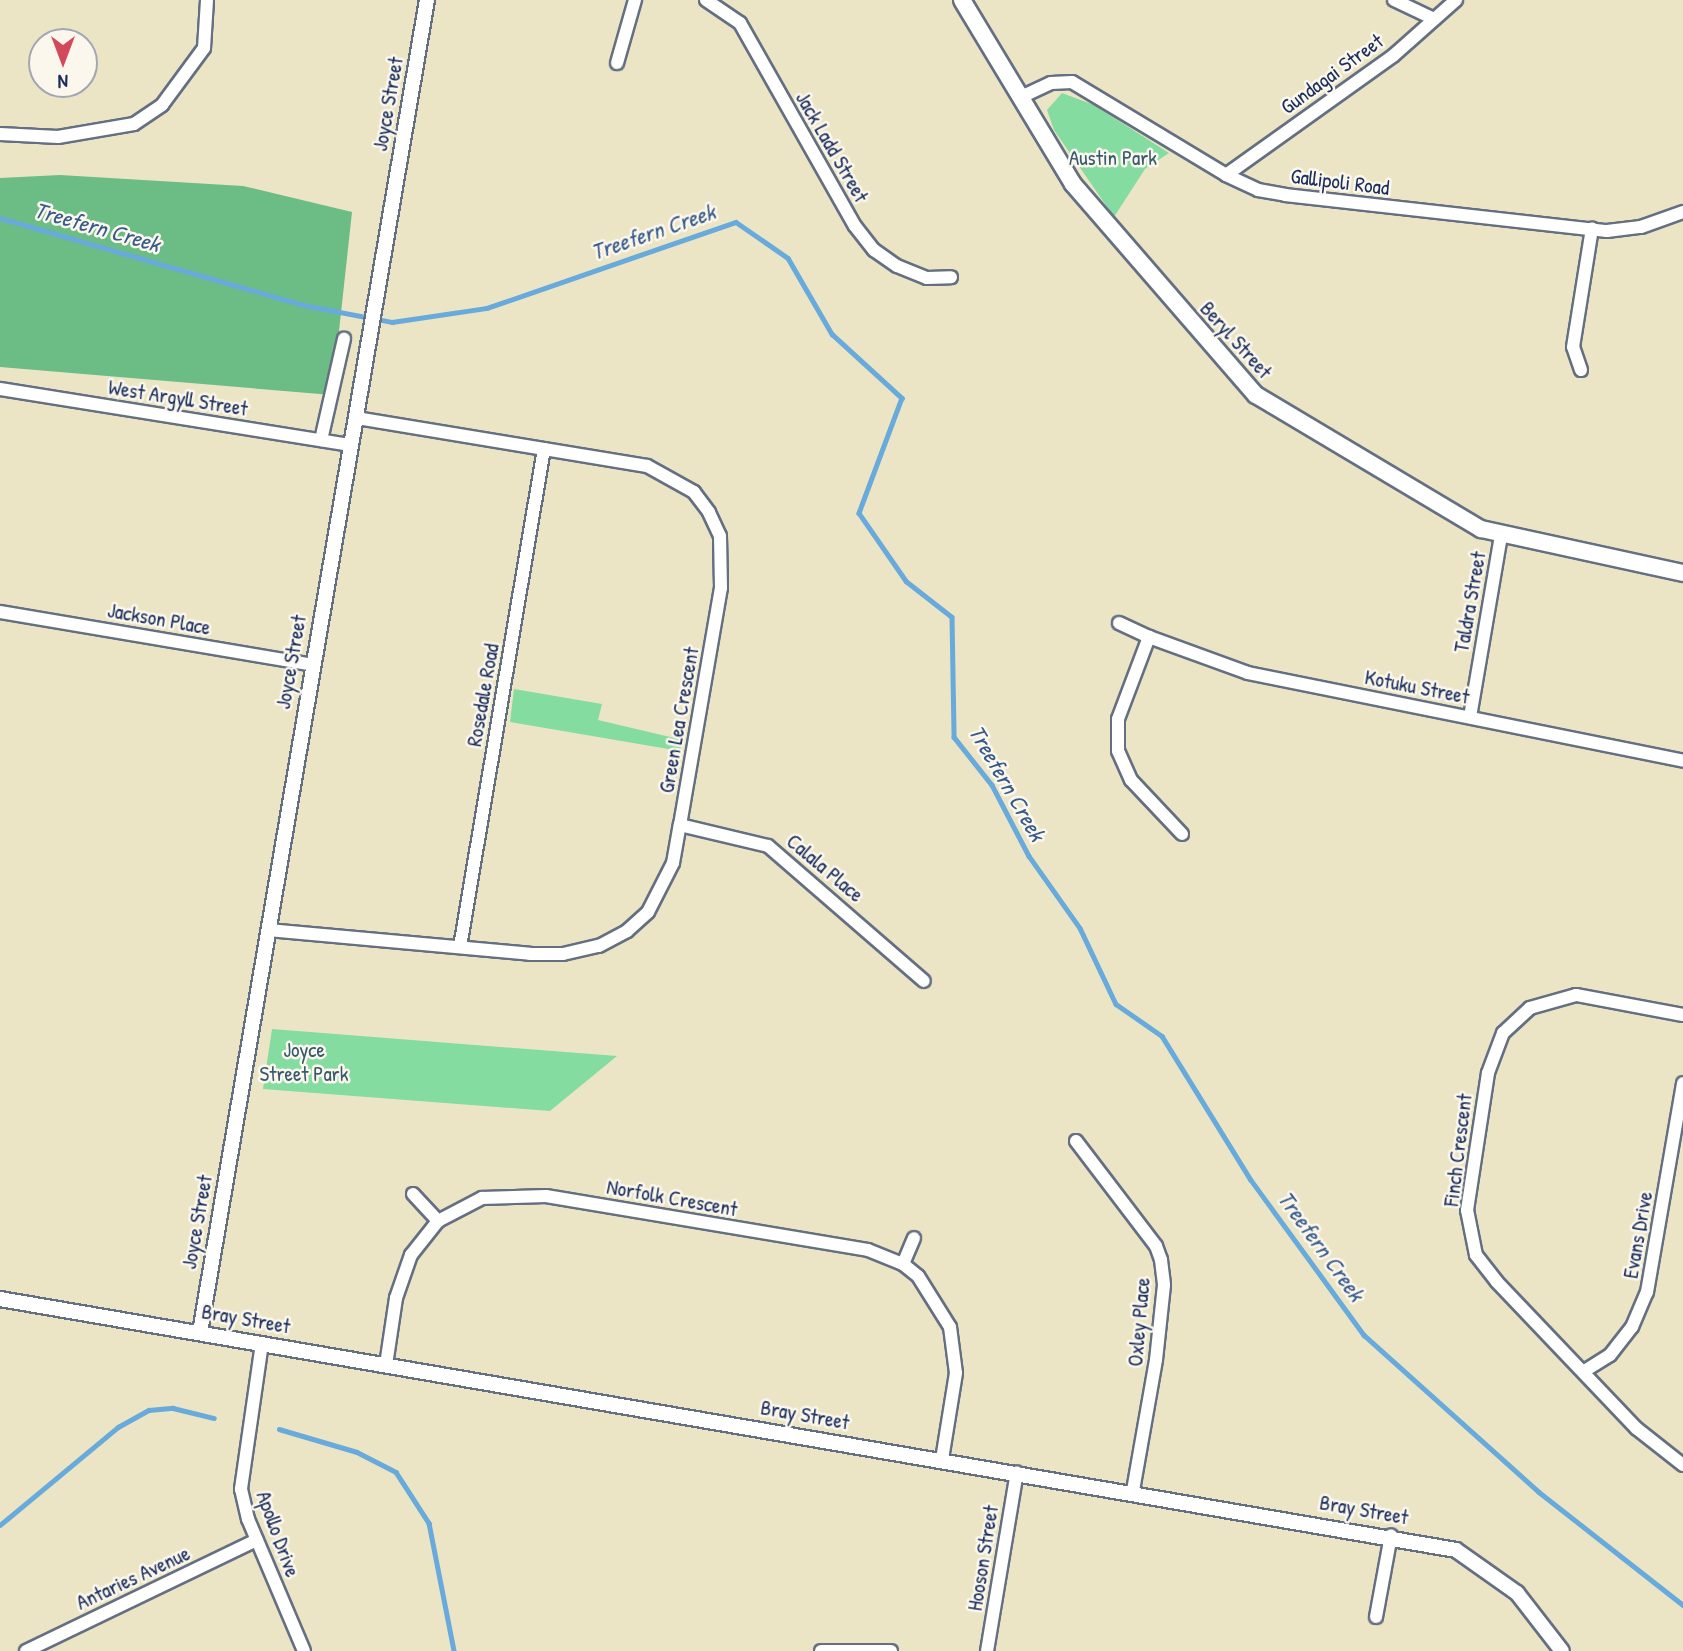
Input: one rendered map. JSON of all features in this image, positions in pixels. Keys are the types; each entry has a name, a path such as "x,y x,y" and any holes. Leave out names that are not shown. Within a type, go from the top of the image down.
{"main road":[{"name":"Beryl Street","path":"962,0 1073,184 1256,395 1445,510 1501,536 1683,573"}],"street":[{"path":"0,135 58,137 134,124 162,106 204,48 207,0"},
{"name":"Joyce Street","path":"200,1332 427,0"},
{"path":"617,62 635,0"},
{"name":"Jack Ladd Street","path":"706,0 740,23 855,226 874,250 898,266 927,278 951,276"},
{"path":"1394,0 1434,19"},
{"name":"Gundagai Street","path":"1226,175 1394,55 1456,0"},
{"name":"Gallipoli Road","path":"1021,97 1051,83 1072,82 1226,175 1285,195 1592,229 1641,227 1683,212"},
{"path":"1581,370 1573,347 1592,229"},
{"path":"321,440 344,339"},
{"name":"West Argyll Street","path":"0,389 350,445"},
{"name":"Green Lea Crescent","path":"268,930 563,954 599,946 626,931 648,912 663,888 680,825 721,588 720,536 694,492 672,477 647,466 356,418"},
{"name":"Rosedale Road","path":"460,947 544,449"},
{"name":"Taldra Street","path":"1470,717 1501,536"},
{"name":"Jackson Place","path":"0,612 312,665"},
{"name":"Kotuku Street","path":"1119,623 1149,637 1248,673 1683,761"},
{"path":"1149,637 1118,719 1118,751 1131,780 1182,834"},
{"name":"Calala Place","path":"680,825 768,846 924,981"},
{"name":"Finch Crescent","path":"1683,1015 1576,995 1530,1008 1503,1033 1488,1073 1467,1210 1476,1255 1497,1282 1586,1370 1644,1435 1683,1465"},
{"name":"Evans Drive","path":"1586,1370 1610,1354 1632,1327 1647,1292 1683,1083"},
{"name":"Oxley Place","path":"1076,1141 1156,1246 1161,1260 1164,1297 1133,1491"},
{"path":"413,1194 438,1221"},
{"name":"Norfolk Crescent","path":"386,1365 401,1277 411,1255 438,1221 482,1198 524,1194 868,1250 903,1264 918,1276 941,1307 955,1350 954,1394 942,1460"},
{"path":"903,1264 914,1238"},
{"name":"Bray Street","path":"0,1299 1391,1535 1456,1550 1517,1593 1562,1651"},
{"name":"Apollo Drive","path":"262,1343 241,1476 244,1503 257,1541 304,1651"},
{"name":"Hooson Street","path":"987,1651 1017,1472"},
{"path":"1376,1617 1391,1535"},
{"name":"Antaries Avenue","path":"26,1651 257,1541"},
{"path":"821,1651 891,1651"}],"green space":[{"name":"Austin Park","path":"1062,93 1094,105 1169,153 1145,169 1114,217 1054,130 1047,110"},
{"path":"60,175 243,186 352,212 332,395 0,367 0,178"},
{"path":"514,689 602,704 598,720 683,740 680,751 510,722"},
{"name":"Joyce Street Park","path":"272,1029 617,1056 550,1111 263,1089"}],"waterway":[{"name":"Treefern Creek","path":"0,218 303,305 392,322 487,308 736,222 788,258 832,334 902,398 859,513 906,581 952,617 954,737 992,785 1029,856 1080,928 1116,1004 1162,1036 1251,1180 1364,1335 1539,1492 1683,1605"},
{"path":"0,1525 118,1427 149,1410 173,1408 214,1418"},
{"path":"279,1429 357,1452 396,1472 429,1523 454,1651"}]}
